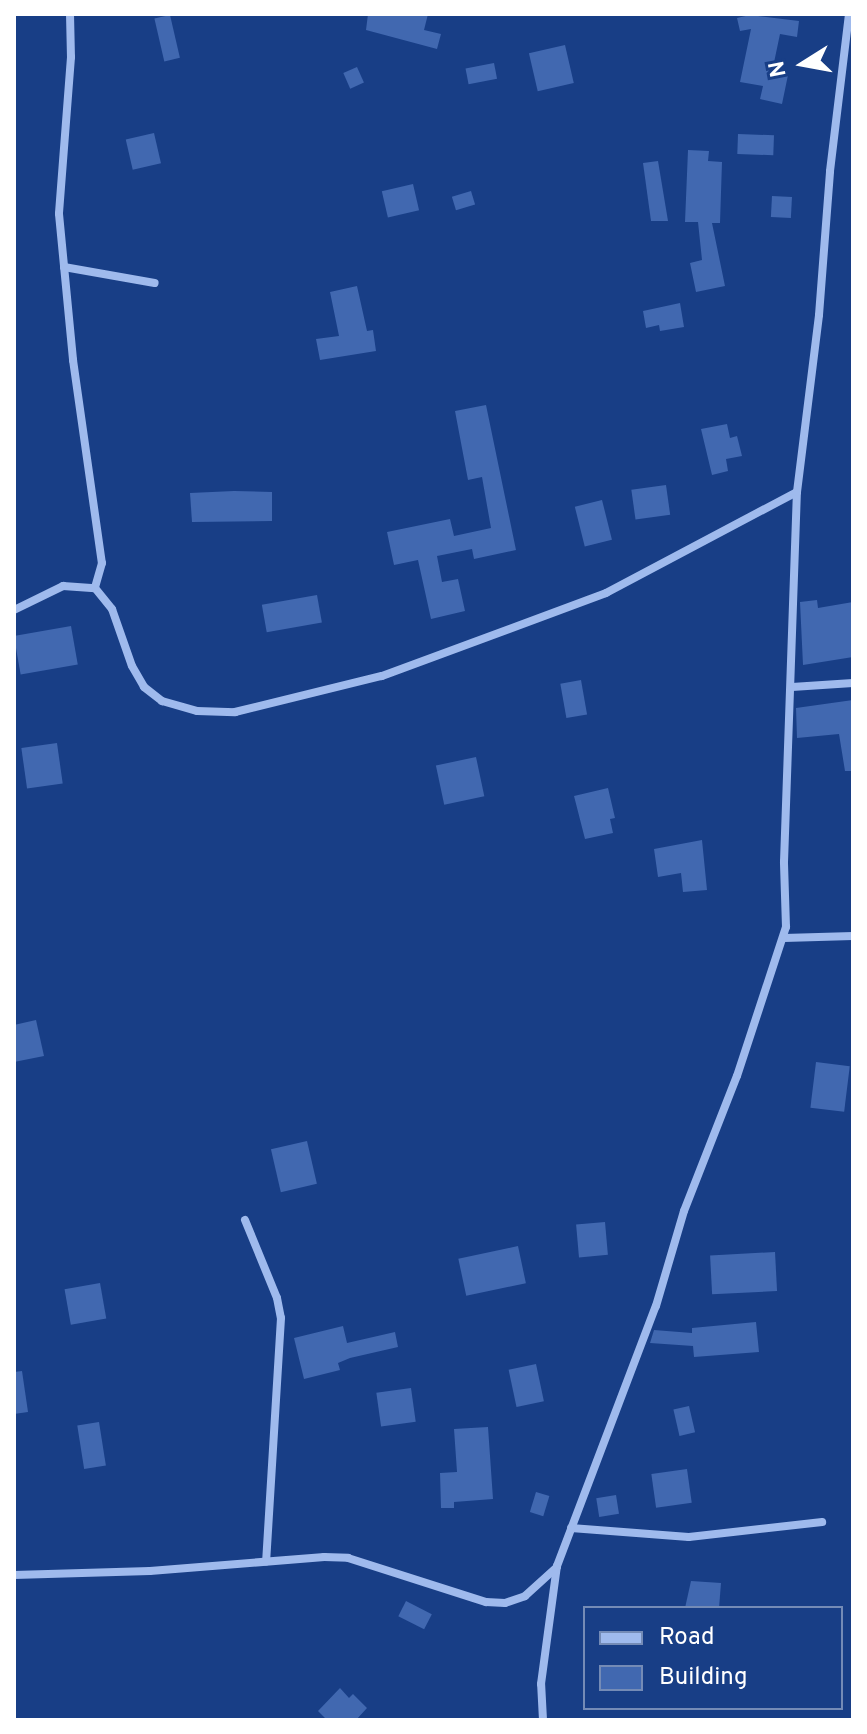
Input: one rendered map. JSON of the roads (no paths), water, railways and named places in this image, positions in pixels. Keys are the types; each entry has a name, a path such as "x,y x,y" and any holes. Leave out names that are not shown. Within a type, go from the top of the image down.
{"street":[{"path":"70,14 71,57 59,214 102,563 95,588"},
{"path":"543,1720 541,1684 557,1566 656,1306 684,1211 737,1076 784,938 797,492 819,315 830,171 849,14"},
{"path":"64,267 155,283"},
{"path":"14,610 63,586 95,588 112,609 132,666 144,687 162,701 197,711 235,712 382,676 593,598 797,492"},
{"path":"792,687 853,683"},
{"path":"784,938 853,936"},
{"path":"245,1220 277,1298 281,1318 266,1562"},
{"path":"571,1528 689,1537 822,1522"},
{"path":"14,1575 150,1571 348,1558 486,1602 505,1603 525,1596 557,1566"}]}
